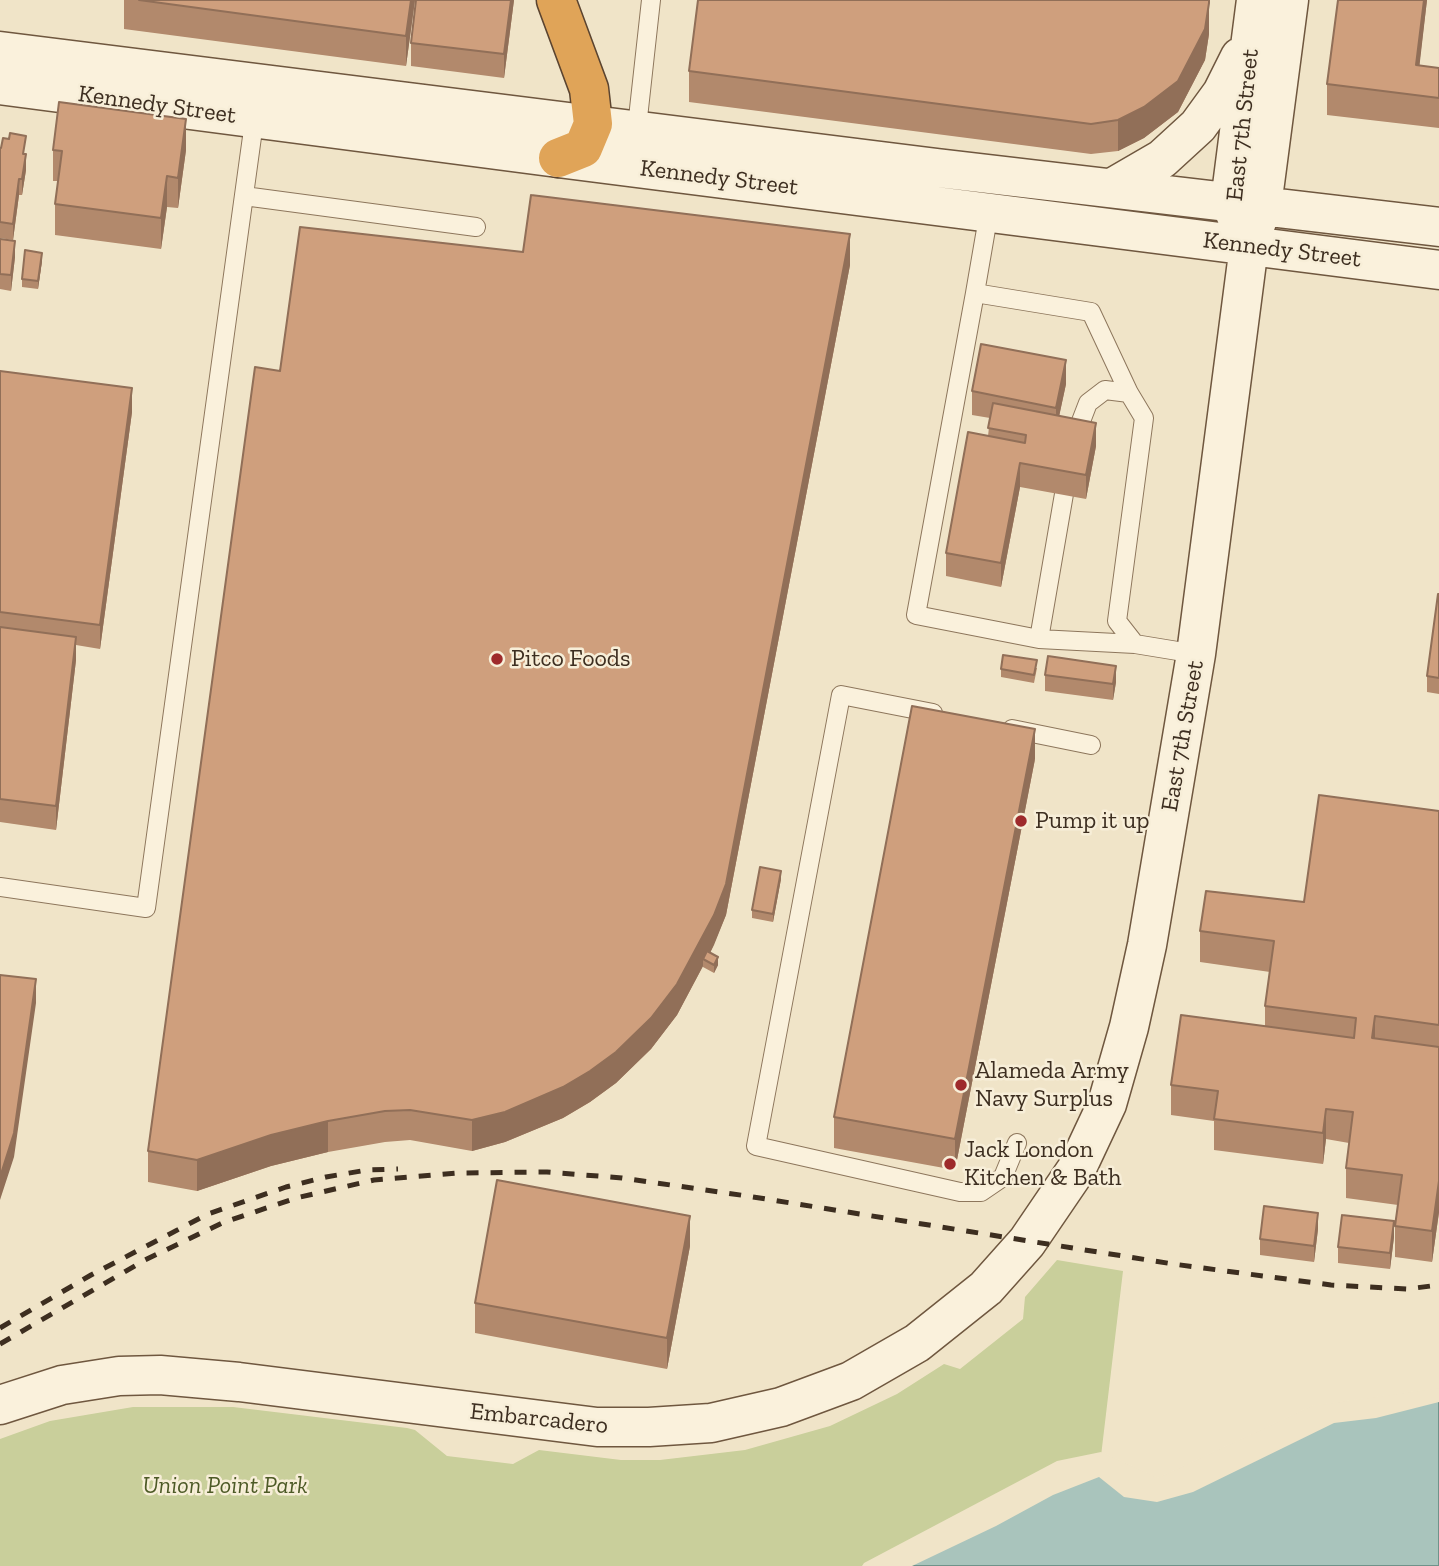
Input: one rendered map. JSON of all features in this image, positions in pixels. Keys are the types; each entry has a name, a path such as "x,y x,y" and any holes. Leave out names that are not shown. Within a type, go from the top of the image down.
{"highway":[{"path":"556,0 589,89 593,124 583,148 558,158"}],"main road":[{"name":"East 7th Street","path":"1246,204 1289,0"},
{"name":"East 7th Street","path":"1027,1242 1076,1170 1107,1104 1129,1027 1147,945 1196,654 1249,246 1246,204 1249,11"},
{"path":"1112,188 1162,159 1198,127 1222,93 1249,11"},
{"name":"Kennedy Street","path":"0,51 558,158 635,148 937,168 1439,227"},
{"name":"Kennedy Street","path":"0,85 593,124 635,148 989,212 1439,270"},
{"name":"Embarcadero","path":"0,1405 62,1385 119,1376 160,1375 239,1382 586,1426 649,1427 711,1423 781,1407 851,1381 895,1356 917,1343 986,1288 1027,1242"}],"lane":[{"path":"635,148 651,0"},
{"path":"0,887 146,908 257,101"},
{"path":"244,196 476,227"},
{"path":"989,212 916,615 1039,639 1135,644 1196,654"},
{"path":"975,293 1091,312 1129,393 1144,418 1118,621 1135,644"},
{"path":"1073,442 1088,403 1105,390 1129,393"},
{"path":"1039,639 1064,494"},
{"path":"950,716 841,695 756,1146 960,1192 981,1192 1003,1177 1017,1143"},
{"path":"1001,727 1091,745"}],"green space":[{"name":"Union Point Park","path":"1057,1260 1123,1271 1101,1456 866,1566 0,1566 0,1439 50,1421 133,1407 233,1407 407,1428 415,1430 447,1456 513,1464 539,1450 621,1460 660,1460 745,1450 830,1426 897,1394 944,1364 960,1369 1023,1319 1025,1297"}],"water":[{"path":"1439,1391 1439,1566 866,1566 1058,1464 1158,1482 1234,1448"}],"pier":[{"path":"1439,1388 1439,1402 1376,1418 1334,1423 1193,1492 1157,1502 1124,1497 1099,1477 1053,1495 912,1566 862,1566 1057,1461 1101,1452 1158,1478 1312,1406"}],"building":[{"path":"139,0 411,0 406,36"},
{"path":"416,0 511,0 504,54 411,43"},
{"path":"698,0 1209,0 1209,3 1205,29 1178,81 1144,107 1118,120 1091,124 689,71"},
{"path":"1338,0 1424,0 1416,65 1439,68 1439,98 1327,84"},
{"path":"59,102 186,119 178,178 167,176 161,218 55,204 62,151 53,150"},
{"path":"10,133 26,136 23,154 26,154 22,179 19,179 13,224 0,222 0,148 3,138 9,139"},
{"name":"Pitco Foods","path":"531,195 850,234 726,884 714,915 677,984 651,1018 616,1052 563,1087 505,1112 472,1120 410,1110 385,1111 271,1135 197,1160 148,1151 255,367 280,371 300,227 523,252"},
{"path":"0,239 15,241 11,275 0,274"},
{"path":"25,250 42,253 38,281 22,279"},
{"path":"981,344 1066,360 1056,408 972,391"},
{"path":"0,371 132,388 100,625 0,612"},
{"path":"993,403 1096,423 1086,475 1020,463 1001,563 946,553 968,432 1025,443 1026,435 988,428"},
{"path":"1439,594 1439,678 1427,676"},
{"path":"0,627 76,637 56,806 0,799"},
{"path":"1003,655 1037,660 1034,675 1001,669"},
{"path":"1048,656 1116,666 1113,684 1045,675"},
{"path":"912,706 1035,729 955,1139 834,1117"},
{"path":"1319,795 1439,811 1439,1025 1375,1016 1372,1038 1439,1047 1439,1181 1432,1231 1395,1226 1402,1175 1346,1168 1353,1112 1326,1109 1323,1133 1214,1119 1218,1091 1171,1085 1181,1015 1354,1038 1356,1018 1265,1006 1274,941 1200,931 1206,891 1304,902"},
{"path":"760,867 781,871 773,914 752,910"},
{"path":"707,951 718,957 714,965 703,959"},
{"path":"0,975 36,979 14,1133 0,1177"},
{"path":"497,1180 690,1216 667,1338 475,1303"},
{"path":"1264,1206 1318,1213 1314,1246 1260,1239"},
{"path":"1342,1215 1394,1221 1390,1253 1338,1247"}],"railway":[{"path":"0,1328 91,1275 208,1214 286,1187 326,1177 367,1170 398,1169"},
{"path":"0,1344 145,1260 222,1223 296,1198 374,1180 459,1173 547,1172 622,1178 1173,1264 1331,1285 1407,1289 1439,1285"}],"place":[{"name":"Pitco Foods","path":"497,659"},
{"name":"Pump it up","path":"1021,821"},
{"name":"Alameda Army Navy Surplus","path":"961,1085"},
{"name":"Jack London Kitchen & Bath","path":"950,1164"}]}
